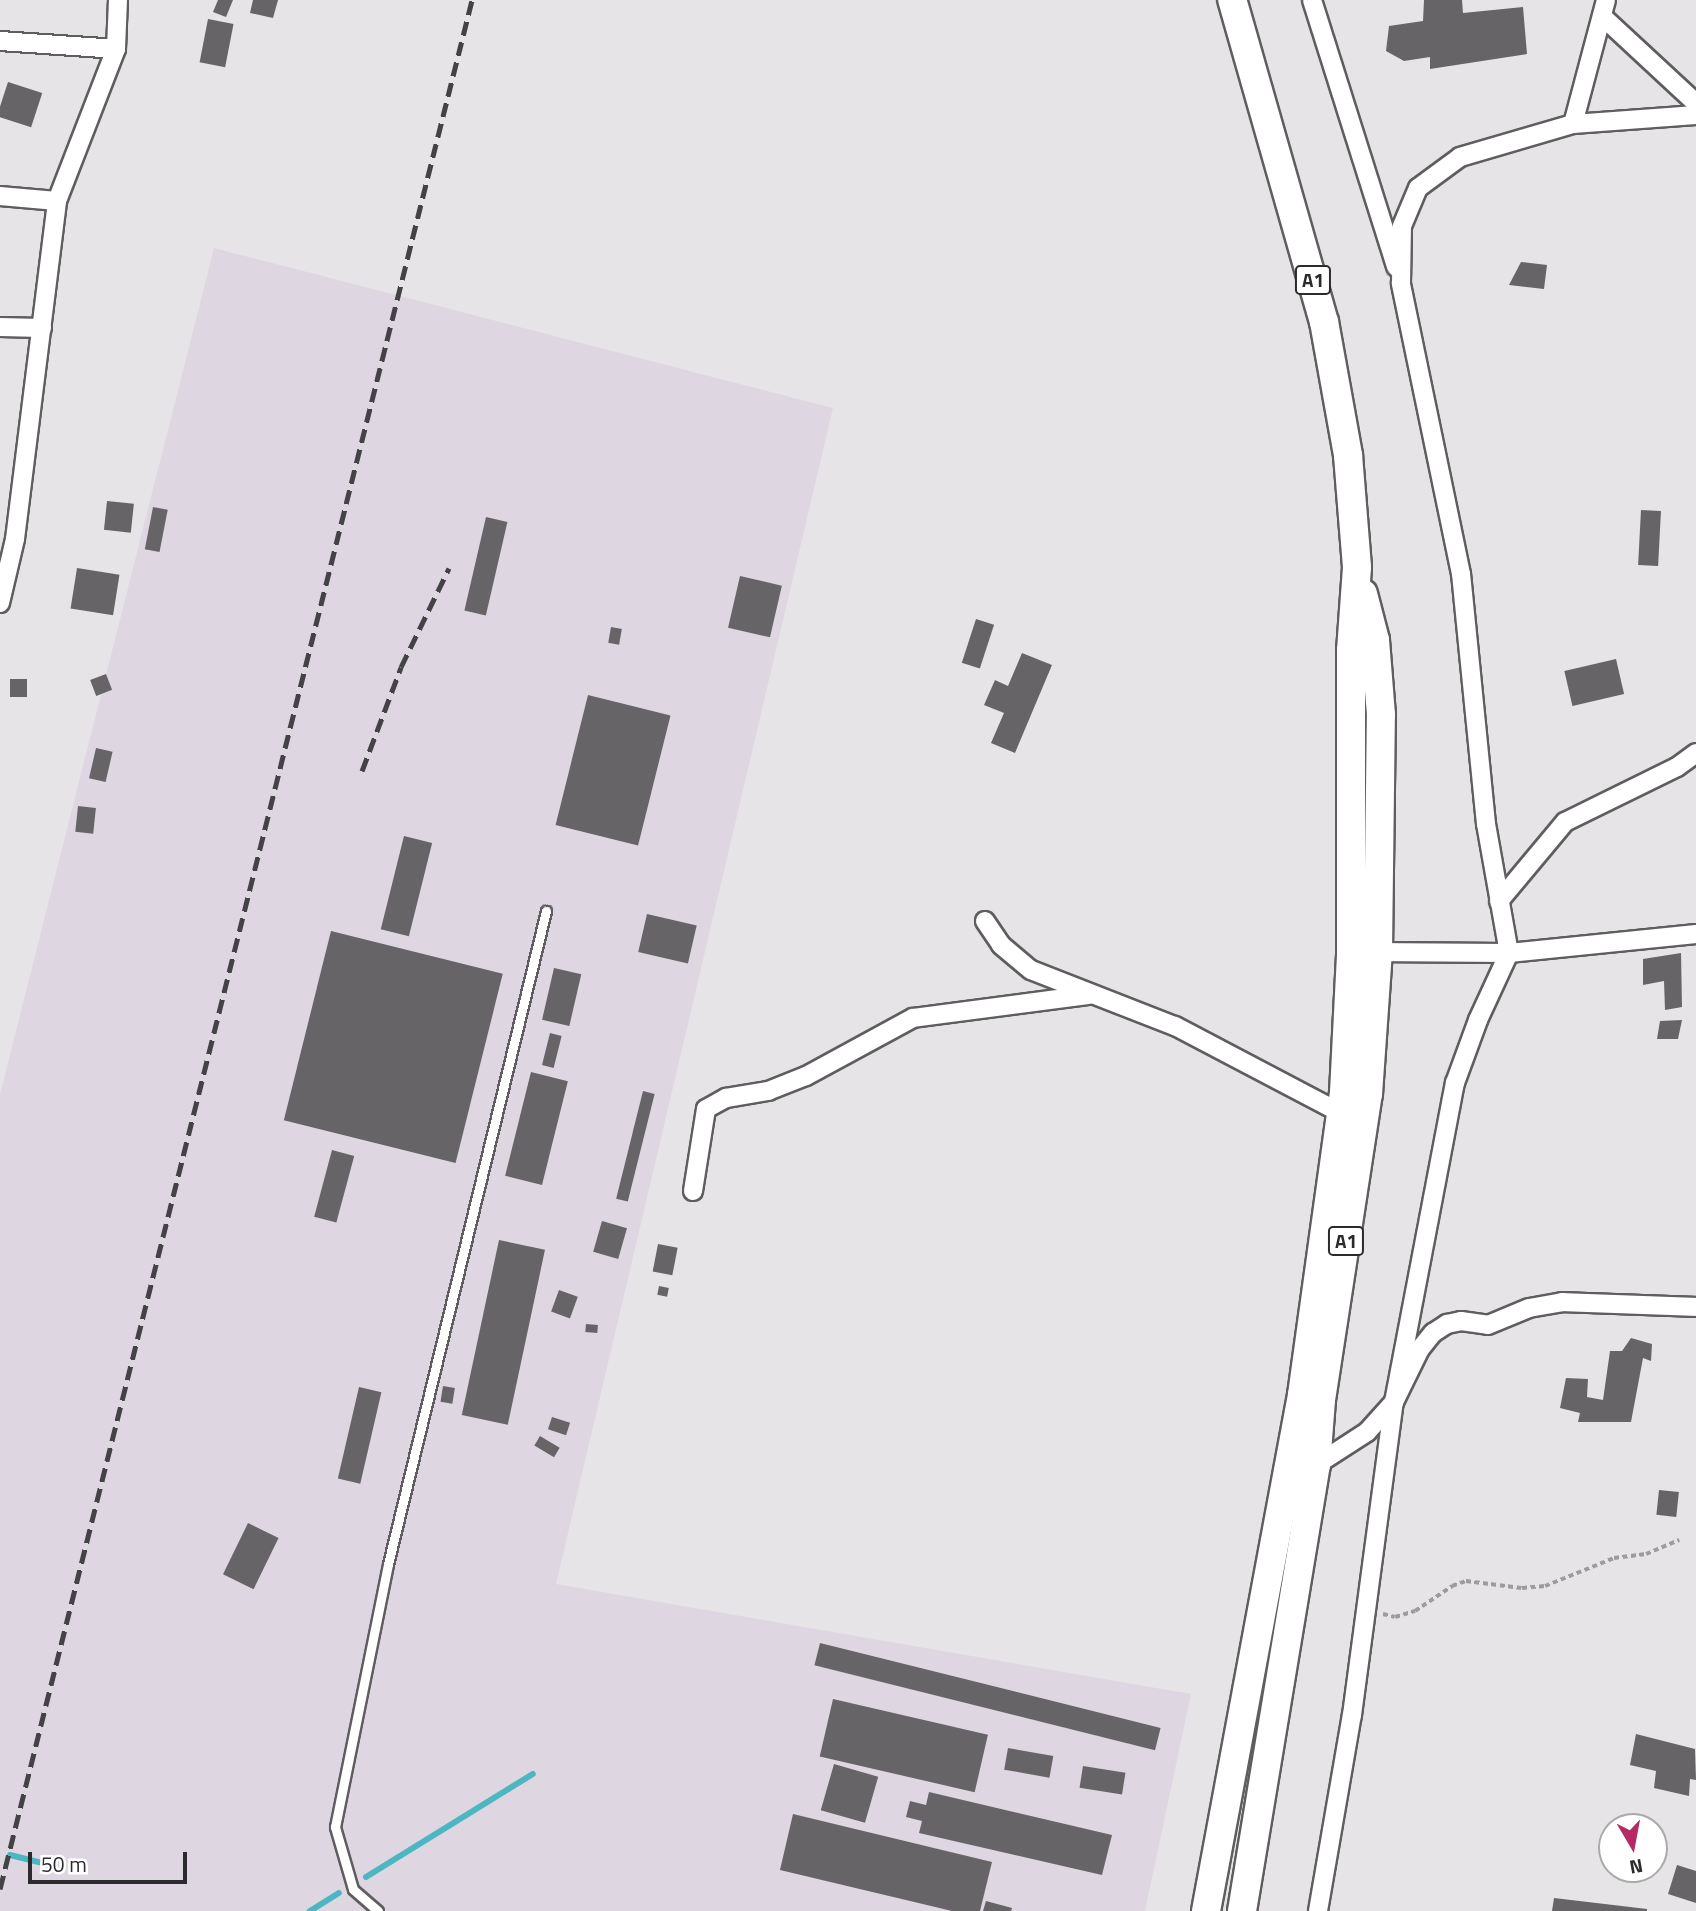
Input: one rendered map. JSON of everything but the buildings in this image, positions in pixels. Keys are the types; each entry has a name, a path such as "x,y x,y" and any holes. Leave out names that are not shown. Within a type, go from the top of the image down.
{"highway":[{"name":"A1","path":"1232,0 1256,75 1324,322 1348,455 1357,567 1351,651 1368,1094 1321,1400 1315,1465 1242,1911"},
{"name":"A1","path":"1206,1911 1302,1395 1364,952"}],"street":[{"path":"0,603 15,539 57,201 116,49 118,0"},
{"path":"1312,0 1401,283 1461,574 1486,824 1509,953 1478,1020 1455,1083 1394,1402 1352,1715 1318,1911"},
{"path":"1573,124 1604,9"},
{"path":"1604,9 1696,103"},
{"path":"0,41 116,49"},
{"path":"1401,283 1402,226 1418,188 1460,157 1573,124 1696,115"},
{"path":"0,196 57,201"},
{"path":"0,327 43,328"},
{"path":"1499,901 1565,822 1677,766 1696,753"},
{"path":"985,921 1001,945 1031,970 1088,995 1175,1026 1341,1113"},
{"path":"1364,952 1509,953 1696,934"},
{"path":"694,1191 706,1109 726,1098 768,1091 806,1076 914,1018 1088,995"},
{"path":"1315,1465 1367,1432 1394,1402 1420,1349 1433,1333 1447,1324 1461,1321 1488,1325 1529,1308 1562,1302 1696,1307"}],"lane":[{"path":"378,1911 353,1889 335,1827 388,1564 546,911"}],"path":[{"path":"1365,1607 1395,1616 1415,1611 1452,1586 1466,1581 1522,1588 1545,1586 1614,1558 1646,1554 1679,1540"}],"shaded area":[{"path":"214,248 833,408 556,1584 1191,1694 1145,1911 0,1911 0,1094"}],"waterway":[{"path":"366,1877 533,1774"},
{"path":"10,1855 46,1864"},
{"path":"310,1911 339,1893"}],"railway":[{"path":"0,1889 472,0"},
{"path":"362,771 401,667 449,568"}]}
